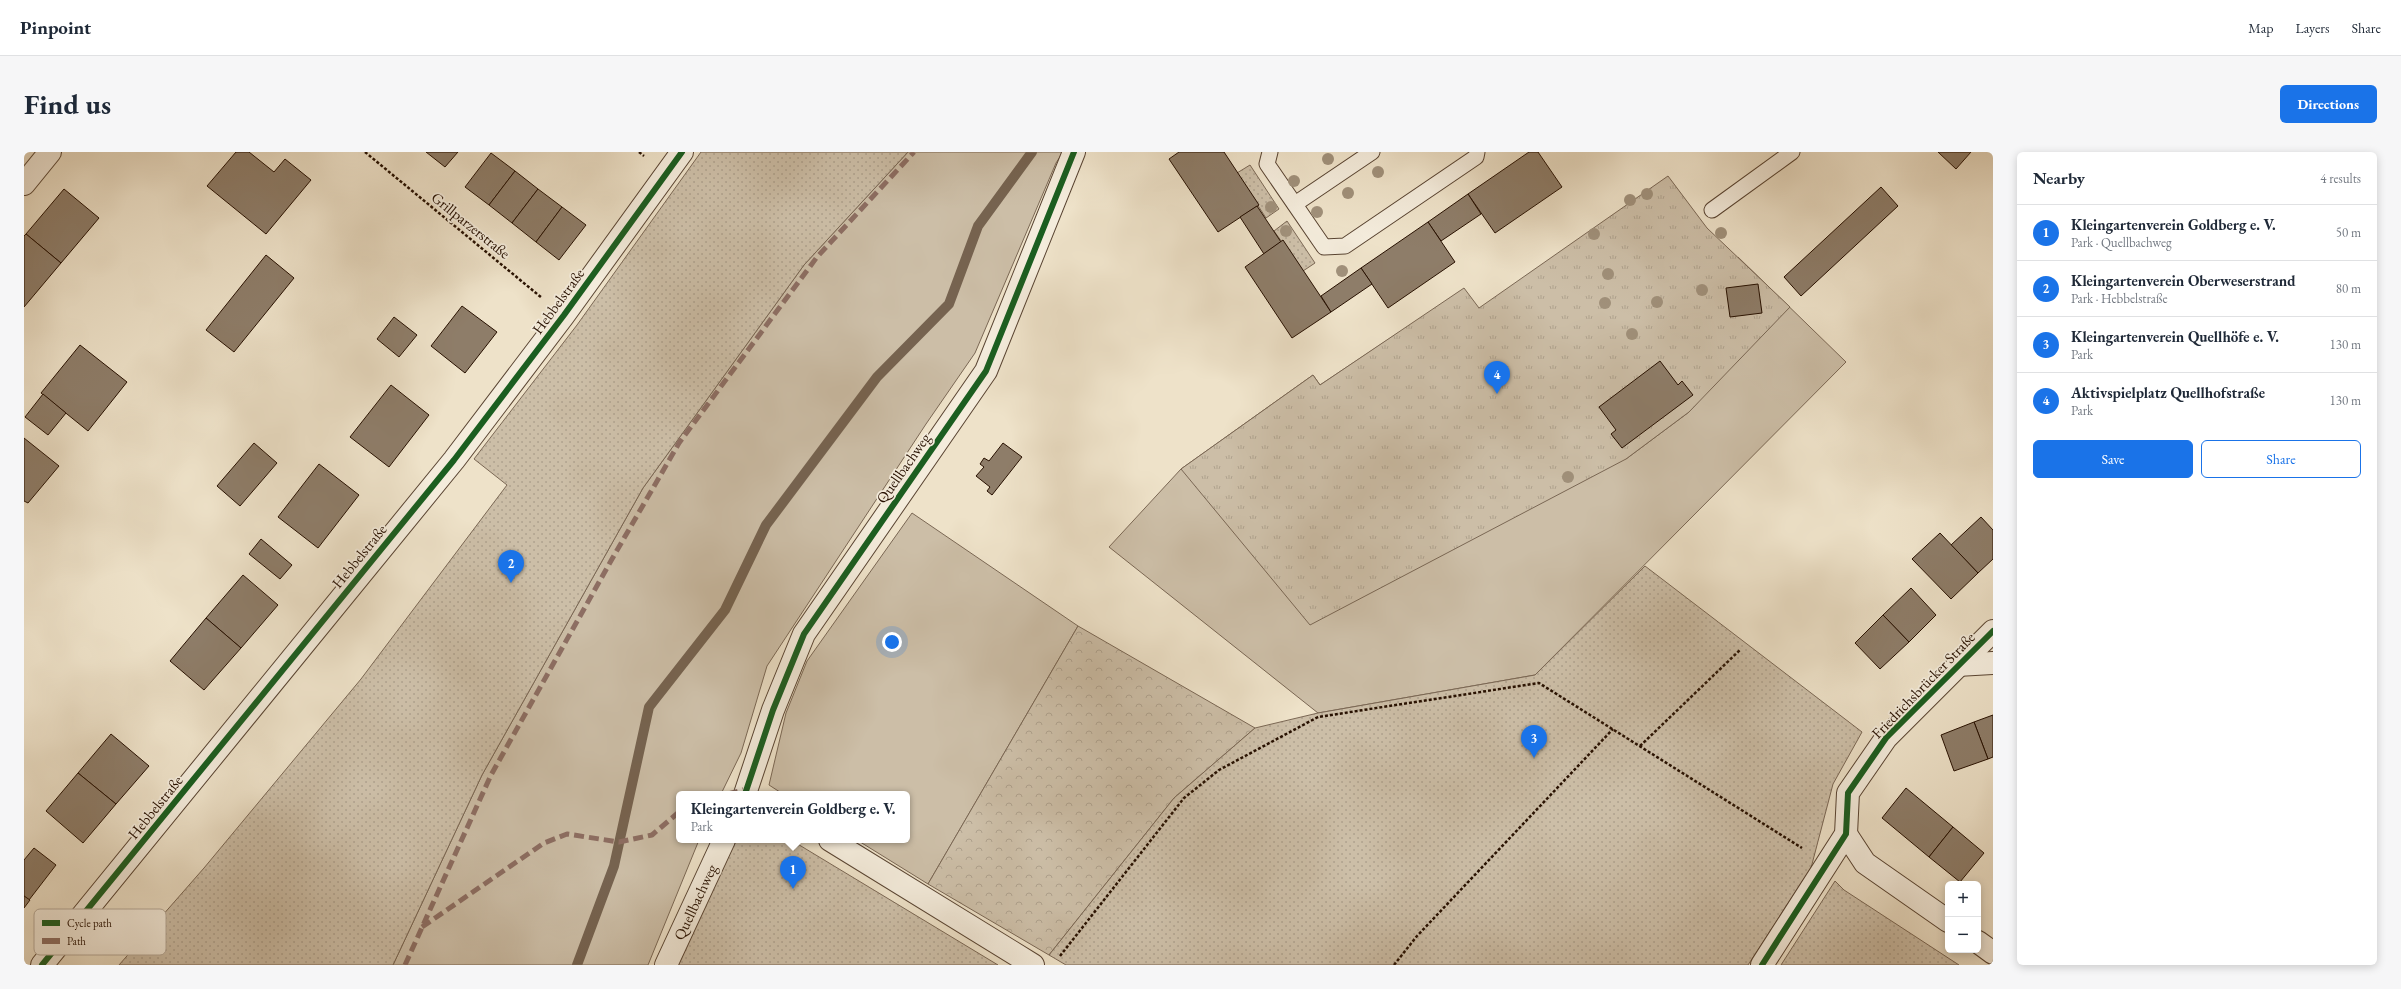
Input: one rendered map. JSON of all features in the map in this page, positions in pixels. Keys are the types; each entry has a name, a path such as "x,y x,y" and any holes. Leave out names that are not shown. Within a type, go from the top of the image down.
{"street":[{"path":"24,184 50,152"},
{"name":"Hebbelstraße","path":"88,909 454,460 564,315 682,152"},
{"name":"Quellbachweg","path":"749,791 773,710 804,634 986,371 1074,152"},
{"name":"Friedrichsbrücker Straße","path":"1762,965 1846,834 1848,793 1886,738 1957,665 1993,631"},
{"path":"1957,665 1993,663"},
{"path":"1846,834 1865,863 1945,919"},
{"name":"Quellbachweg","path":"666,965 723,843"},
{"path":"835,843 1033,965"},
{"path":"1981,944 1993,953"},
{"name":"Hebbelstraße","path":"42,965 50,955"}],"lane":[{"path":"1270,152 1267,164 1324,246 1345,246 1476,156 1477,152"},
{"path":"1295,204 1372,152"},
{"path":"1712,210 1792,152"}],"path":[{"path":"1640,746 1741,649"},
{"path":"1057,960 1184,798 1219,770 1318,717 1539,683 1808,852 1826,867"},
{"path":"1394,965 1417,936 1613,729"}],"green space":[{"path":"701,152 908,152 804,265 643,488 482,775 393,965 119,965 128,955 166,955 166,911 204,868 361,679 507,485 474,459 577,325"},
{"path":"908,152 1063,152 1056,163 975,353 926,424 767,666 741,753 722,791 676,791 676,843 698,843 648,965 393,965 482,775 643,488 804,265"},
{"path":"1250,165 1279,209 1266,218 1237,173"},
{"path":"1668,176 1707,228 1790,307 1689,412 1626,459 1310,625 1181,469 1313,375 1320,385 1464,288 1479,308"},
{"path":"1287,221 1315,263 1303,271 1274,231"},
{"path":"1738,257 1846,362 1535,675 1318,713 1109,547 1181,469 1313,375 1320,385 1398,333 1626,459 1689,412 1698,402"},
{"path":"912,513 1078,626 928,884 862,843 910,843 910,791 778,791 769,785 786,713 807,661"},
{"path":"1645,566 1862,732 1833,784 1811,868 1748,965 1066,965 1049,955 1174,798 1255,728 1318,713 1535,675"},
{"path":"1078,626 1255,728 1174,798 1049,955 928,884"},
{"path":"734,843 796,843 998,965 678,965"},
{"path":"1835,881 1844,890 1959,965 1781,965"}],"building":[{"path":"236,152 249,152 274,172 285,159 311,180 266,234 207,186"},
{"path":"426,152 458,152 445,167"},
{"path":"1179,152 1224,152 1259,205 1218,232 1169,159"},
{"path":"1529,152 1538,152 1562,187 1495,233 1468,194"},
{"path":"1938,152 1971,152 1956,169"},
{"path":"491,153 515,171 489,205 465,187"},
{"path":"515,171 538,189 512,223 489,205"},
{"path":"1881,187 1898,206 1801,296 1784,277"},
{"path":"64,189 99,218 61,263 26,234"},
{"path":"538,189 562,207 536,242 512,223"},
{"path":"1468,194 1481,214 1441,241 1428,222"},
{"path":"1257,206 1281,242 1264,254 1240,217"},
{"path":"562,207 586,225 559,260 536,242"},
{"path":"1428,222 1455,262 1388,308 1361,268"},
{"path":"26,234 61,263 24,307 24,236"},
{"path":"1283,240 1331,312 1292,338 1245,267"},
{"path":"266,255 294,278 234,352 206,330"},
{"path":"1361,268 1372,284 1331,312 1321,296"},
{"path":"1758,284 1762,313 1730,317 1726,288"},
{"path":"462,306 497,332 465,373 431,346"},
{"path":"394,317 417,335 399,357 377,339"},
{"path":"80,345 127,382 88,431 41,393"},
{"path":"1660,361 1678,385 1682,381 1693,395 1622,448 1611,434 1616,430 1599,407"},
{"path":"391,385 429,415 389,467 350,437"},
{"path":"43,394 66,413 48,435 25,417"},
{"path":"24,438 59,466 28,503 24,501"},
{"path":"254,443 277,463 240,506 217,486"},
{"path":"1003,443 1022,457 992,495 987,491 990,487 976,476 984,467 980,464 984,458 989,461"},
{"path":"319,464 359,495 318,548 278,517"},
{"path":"1981,517 1993,530 1993,559 1978,573 1951,545"},
{"path":"1940,533 1978,573 1951,599 1912,559"},
{"path":"261,539 292,565 280,579 249,554"},
{"path":"243,575 278,605 241,648 206,618"},
{"path":"1911,588 1936,615 1909,642 1883,615"},
{"path":"1883,615 1909,642 1880,669 1855,643"},
{"path":"206,618 241,648 204,690 170,661"},
{"path":"1993,715 1993,757 1988,759 1974,722"},
{"path":"1974,722 1988,759 1954,771 1941,735"},
{"path":"111,734 149,766 116,804 78,773"},
{"path":"78,773 116,804 83,843 46,811"},
{"path":"1906,788 1953,827 1929,857 1882,818"},
{"path":"1953,827 1984,853 1961,881 1959,881 1929,857"},
{"path":"34,848 56,865 29,900 24,896 24,860"},
{"path":"24,896 30,900 24,908"}],"waterway":[{"path":"577,965 614,866 649,707 725,610 766,525 877,377 949,304 978,226 1032,152"}],"marked path":[{"path":"405,965 491,775 679,443 817,257 914,152"},
{"path":"739,791 747,789"},
{"path":"422,927 544,843 567,834 619,842 652,835 676,815"}],"cycle path":[{"path":"88,909 454,460 564,315 682,152"},
{"path":"746,791 773,710 804,634 986,371 1074,152"},
{"path":"1762,965 1846,834 1848,793 1886,738 1993,631"},
{"path":"42,965 50,955"}],"place":[{"name":"Aktivspielplatz Quellhofstraße","path":"1497,394"},
{"name":"Kleingartenverein Oberweserstrand","path":"511,583"},
{"name":"Kleingartenverein Quellhöfe e. V.","path":"1534,758"},
{"name":"Kleingartenverein Goldberg e. V.","path":"793,889"}]}
